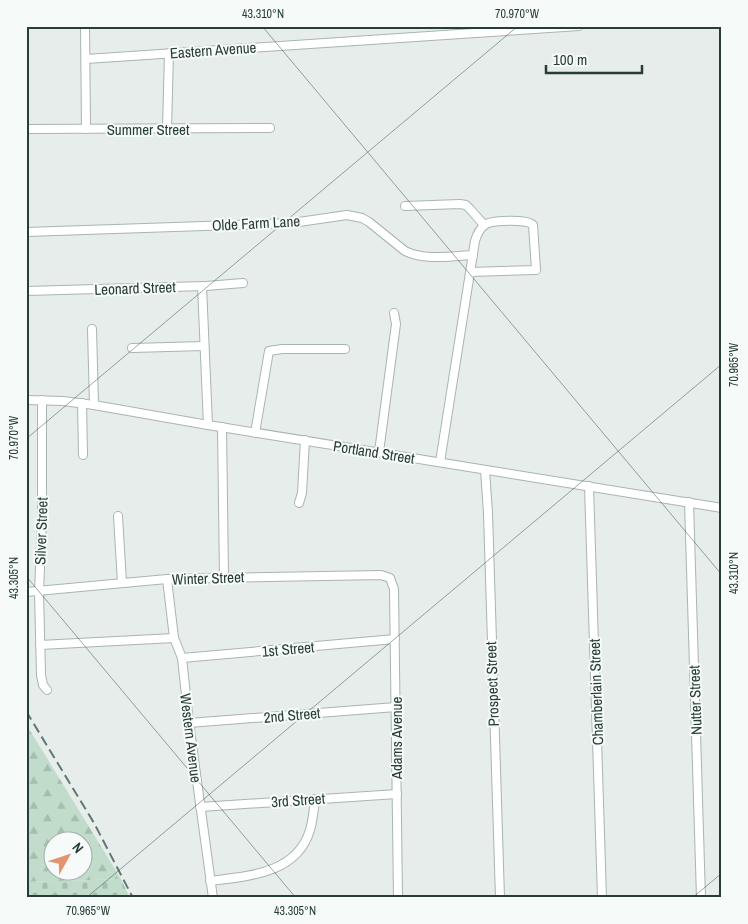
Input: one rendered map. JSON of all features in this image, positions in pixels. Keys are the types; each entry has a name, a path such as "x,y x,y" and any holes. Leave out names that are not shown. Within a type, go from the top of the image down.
{"street":[{"path":"85,26 86,129"},
{"name":"Eastern Avenue","path":"86,59 515,28 579,26"},
{"path":"166,128 168,53"},
{"name":"Summer Street","path":"26,129 270,128"},
{"path":"405,206 466,205 484,225"},
{"name":"Olde Farm Lane","path":"26,232 286,223 347,215 362,218 369,222 395,244 411,254 425,256 473,255"},
{"path":"440,462 470,272 477,234 484,225 495,222 525,221 531,223 534,229 536,270 470,272"},
{"name":"Leonard Street","path":"26,291 243,283"},
{"path":"202,286 208,425"},
{"path":"379,452 396,324 394,313"},
{"path":"92,329 94,405"},
{"path":"132,348 204,346"},
{"path":"255,432 269,351 282,349 345,349"},
{"name":"Portland Street","path":"26,400 94,405 722,508"},
{"name":"Silver Street","path":"42,400 42,518 39,592 41,680 47,690"},
{"path":"82,404 83,455"},
{"path":"222,427 224,577"},
{"path":"299,503 302,493 305,440"},
{"name":"Prospect Street","path":"485,470 500,898"},
{"name":"Chamberlain Street","path":"589,486 602,898"},
{"name":"Nutter Street","path":"689,502 701,898"},
{"path":"118,516 122,583"},
{"name":"Winter Street","path":"26,592 167,579 381,575 390,578"},
{"name":"Adams Avenue","path":"390,578 394,589 398,898"},
{"name":"Western Avenue","path":"167,579 174,638 182,658 212,898"},
{"path":"40,645 174,638"},
{"name":"1st Street","path":"182,658 395,639"},
{"name":"2nd Street","path":"189,723 396,706"},
{"name":"3rd Street","path":"200,807 397,794"},
{"path":"210,881 259,874 287,862 298,852 307,838 312,824 315,799"}],"green space":[{"path":"26,724 121,879 92,880 92,832 42,832 42,881 26,882"},
{"path":"121,879 130,898 26,898 26,882 92,882 92,880"}],"railway":[{"path":"26,711 94,823 133,898"}]}
